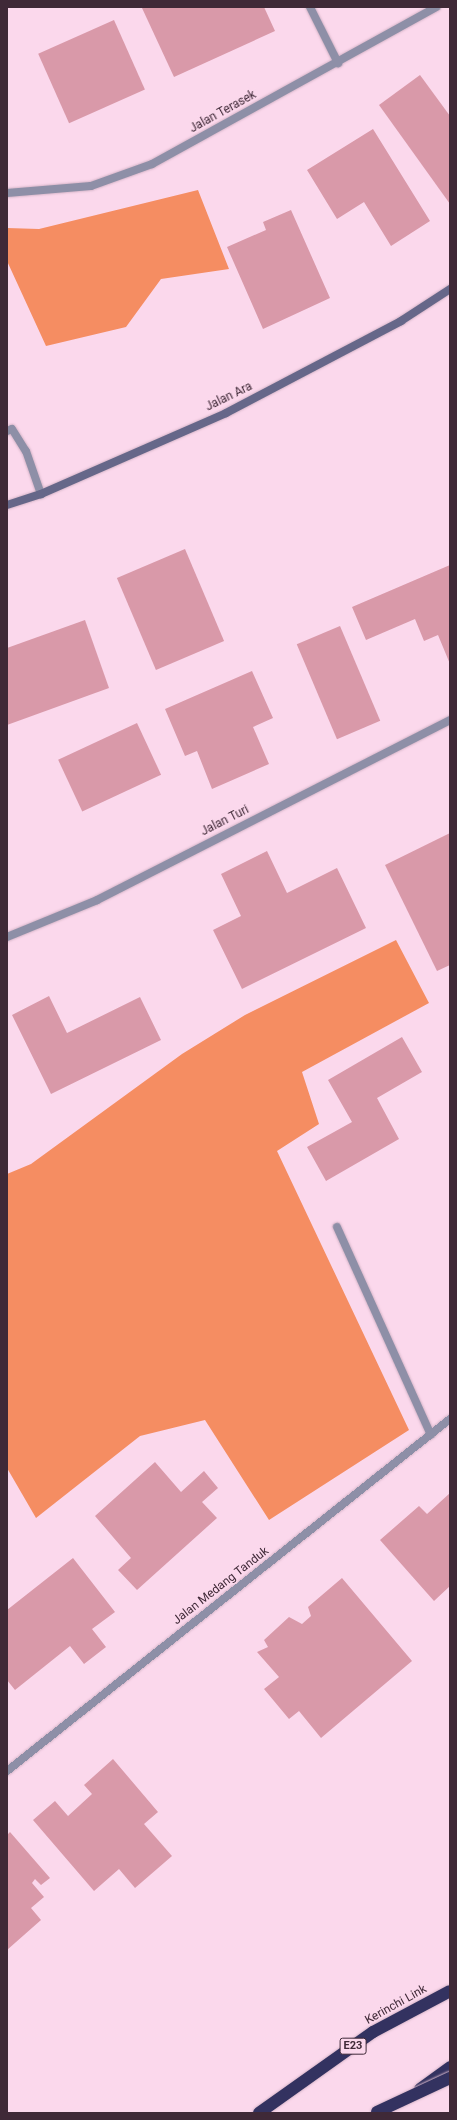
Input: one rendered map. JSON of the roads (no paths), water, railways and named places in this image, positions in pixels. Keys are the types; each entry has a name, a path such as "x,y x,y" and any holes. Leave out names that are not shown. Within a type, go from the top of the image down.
{"highway":[{"name":"Kerinchi Link","path":"259,2113 373,2032 450,1991"},
{"path":"387,2113 450,2067"},
{"path":"376,2113 450,2078"}],"street":[{"path":"310,7 338,64"},
{"name":"Jalan Terasek","path":"7,193 91,186 152,164 338,64 436,7"},
{"name":"Jalan Ara","path":"7,505 41,494 226,413 401,321 450,289"},
{"path":"7,431 12,429 26,451 41,494"},
{"name":"Jalan Turi","path":"7,937 96,900 450,720"},
{"path":"337,1227 431,1435"},
{"name":"Jalan Medang Tanduk","path":"7,1771 450,1419"}]}
